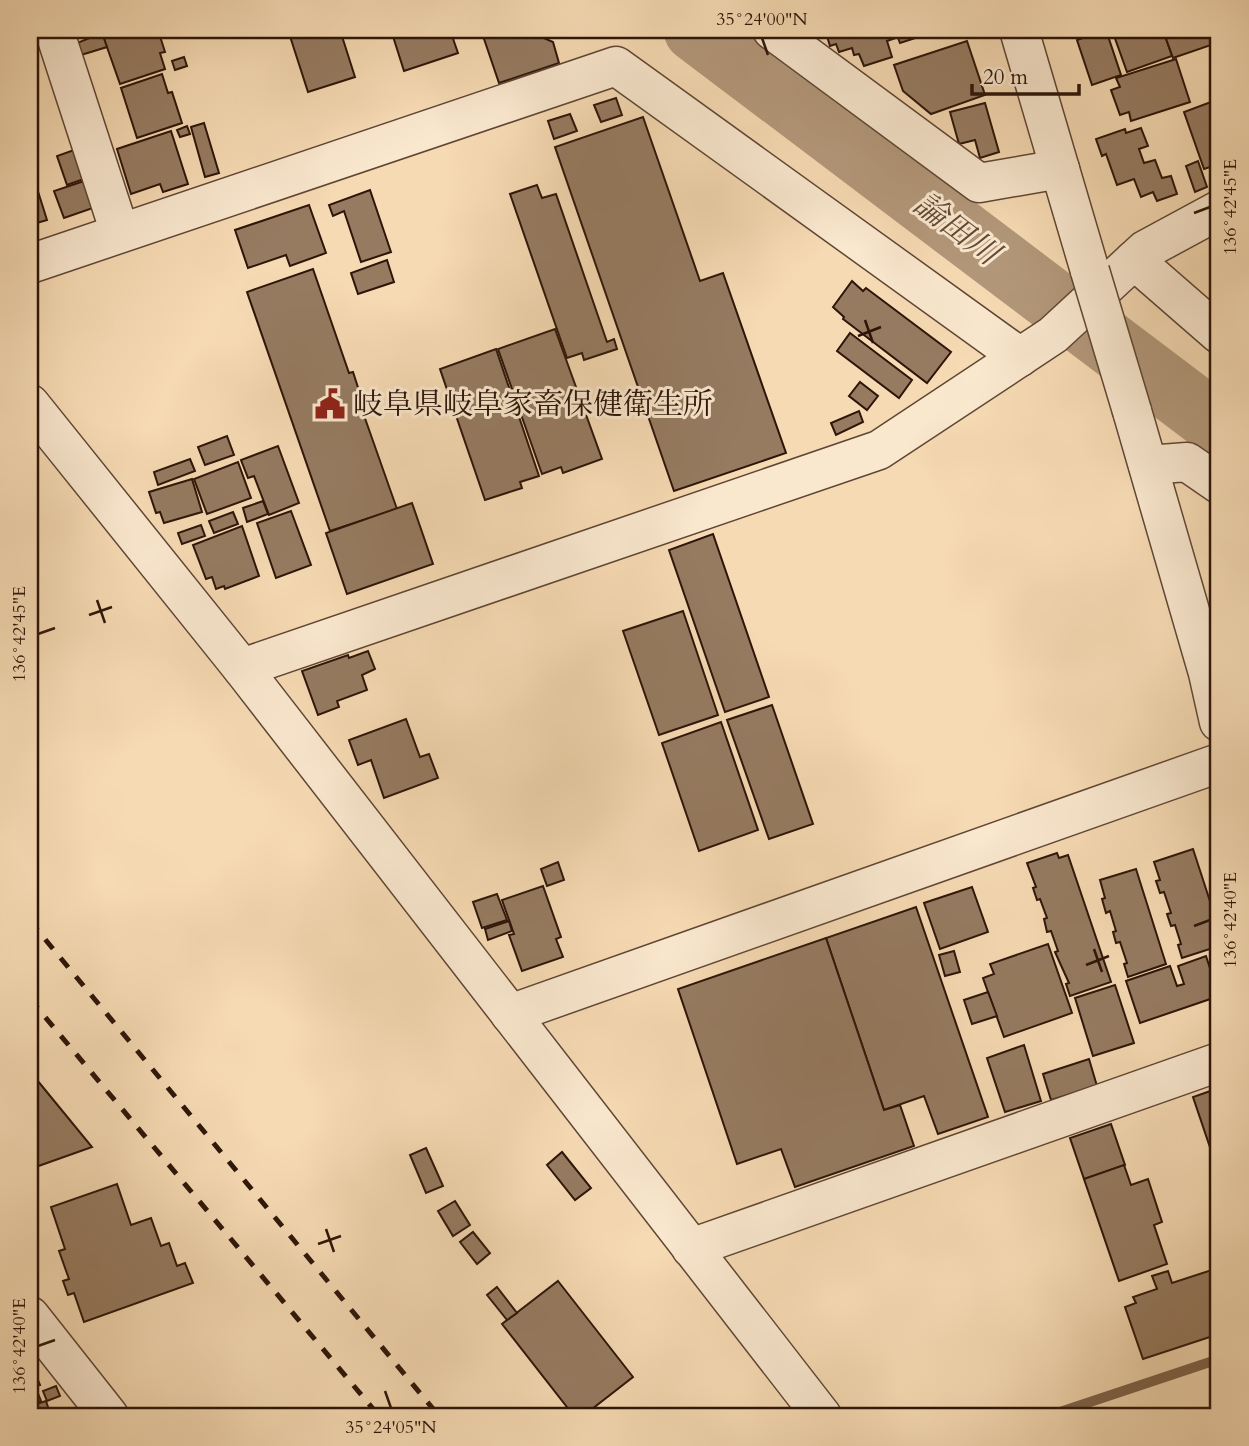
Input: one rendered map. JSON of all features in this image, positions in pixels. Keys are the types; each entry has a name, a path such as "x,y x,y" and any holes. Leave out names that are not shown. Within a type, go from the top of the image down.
{"street":[{"path":"54,30 120,233"},
{"path":"772,30 979,183 1060,169"},
{"path":"1019,30 1208,673 1219,722"},
{"path":"30,264 616,66 1020,357"},
{"path":"243,668 879,450 1053,335 1145,250 1219,210"},
{"path":"1134,260 1219,334"},
{"path":"30,404 243,668 822,1416"},
{"path":"1147,465 1186,462 1219,484"},
{"path":"510,1014 1219,762"},
{"path":"691,1248 1219,1062"},
{"path":"30,1316 109,1416"}],"building":[{"path":"113,30 158,30 165,52 160,53 165,69 120,84 102,33"},
{"path":"288,30 340,30 355,77 308,92"},
{"path":"391,30 450,30 458,53 404,71"},
{"path":"481,30 525,30 527,38 537,35 553,42 559,63 499,83"},
{"path":"825,30 893,30 896,38 887,41 892,57 864,66 859,54 854,55 852,48 839,52 836,44 830,46"},
{"path":"895,30 940,30 900,43"},
{"path":"1106,30 1121,75 1092,85 1077,40"},
{"path":"1112,30 1163,30 1172,56 1127,72"},
{"path":"1173,30 1209,30 1214,44 1173,58 1164,33"},
{"path":"102,33 107,47 81,55 77,43"},
{"path":"967,41 985,95 931,114 903,91 894,65"},
{"path":"184,57 187,66 175,70 172,61"},
{"path":"1176,59 1190,102 1131,121 1129,112 1120,115 1111,90 1120,87 1116,78"},
{"path":"162,74 168,93 172,92 182,123 137,138 121,88"},
{"path":"616,98 622,115 601,122 594,105"},
{"path":"1219,99 1219,164 1204,169 1184,112"},
{"path":"985,103 999,152 980,158 975,140 959,144 950,112"},
{"path":"570,114 577,131 554,139 548,121"},
{"path":"643,117 700,281 723,273 786,453 674,491 555,147"},
{"path":"204,123 219,173 205,177 191,127"},
{"path":"187,126 190,134 180,137 177,130"},
{"path":"1141,128 1148,146 1139,149 1144,163 1155,160 1162,178 1171,176 1177,194 1157,201 1153,192 1141,197 1134,179 1117,185 1106,154 1102,156 1096,139 1125,129 1126,133"},
{"path":"171,131 188,184 163,192 160,184 131,194 117,149"},
{"path":"74,150 84,179 67,185 57,156"},
{"path":"1198,161 1207,187 1195,192 1186,166"},
{"path":"30,166 47,220 30,225"},
{"path":"84,181 93,208 64,218 54,191"},
{"path":"537,185 542,198 556,194 607,342 614,339 617,349 584,360 582,353 567,358 510,194"},
{"path":"370,190 391,252 361,262 344,211 333,216 329,205"},
{"path":"309,205 326,253 290,266 286,255 248,268 235,230"},
{"path":"387,260 394,282 358,294 351,273"},
{"path":"313,269 349,373 353,372 364,406 361,407 397,509 330,531 247,292"},
{"path":"852,281 863,291 866,288 951,352 927,383 843,319 833,307"},
{"path":"555,329 602,459 563,473 561,467 542,474 498,349"},
{"path":"850,333 912,380 899,398 837,351"},
{"path":"496,349 539,476 520,482 522,488 485,500 440,369"},
{"path":"860,382 878,396 867,410 849,396"},
{"path":"859,411 863,422 836,435 831,423"},
{"path":"227,436 234,455 205,465 198,447"},
{"path":"278,446 299,503 269,515 254,476 248,478 241,460"},
{"path":"190,459 195,471 158,485 154,472"},
{"path":"238,462 251,498 207,514 194,479"},
{"path":"192,479 202,512 164,523 160,512 156,513 149,492"},
{"path":"263,501 268,514 247,522 243,508"},
{"path":"412,503 433,564 347,594 326,533"},
{"path":"291,511 311,565 276,578 257,523"},
{"path":"233,512 238,524 214,533 209,521"},
{"path":"201,525 205,536 182,544 178,533"},
{"path":"242,526 259,576 225,589 224,586 216,589 212,577 206,579 193,545"},
{"path":"713,534 769,697 725,712 669,550"},
{"path":"683,611 718,715 659,735 623,631"},
{"path":"368,651 375,669 362,675 367,690 337,701 339,707 318,715 302,671"},
{"path":"772,705 813,824 769,839 727,720"},
{"path":"406,719 420,757 429,754 438,778 384,798 371,760 358,765 349,740"},
{"path":"721,722 758,830 699,851 662,743"},
{"path":"1193,849 1219,929 1219,946 1182,958 1175,925 1171,926 1167,914 1171,913 1164,892 1160,893 1156,881 1160,880 1154,862"},
{"path":"1057,853 1059,858 1068,855 1111,982 1070,996 1066,984 1069,983 1055,952 1058,951 1051,931 1047,932 1044,919 1047,918 1040,899 1037,900 1033,888 1036,887 1027,863"},
{"path":"558,862 564,880 547,886 541,869"},
{"path":"1136,869 1166,964 1128,977 1124,964 1127,963 1120,942 1116,943 1113,932 1116,931 1110,911 1106,913 1100,880"},
{"path":"543,886 561,937 556,939 563,957 522,971 509,935 514,934 502,900"},
{"path":"972,887 988,932 940,949 924,903"},
{"path":"497,894 507,920 482,928 473,902"},
{"path":"916,907 988,1117 938,1134 924,1096 884,1110 826,938"},
{"path":"509,921 512,931 488,940 485,929"},
{"path":"826,938 884,1110 900,1105 914,1146 795,1187 781,1149 737,1164 678,989"},
{"path":"1048,944 1072,1013 1004,1037 983,978 994,974 990,964"},
{"path":"954,951 960,972 945,976 939,955"},
{"path":"1206,956 1219,996 1140,1023 1126,981 1170,966 1177,986 1184,984 1178,966"},
{"path":"1115,985 1134,1043 1093,1056 1075,998"},
{"path":"988,992 997,1016 972,1024 964,1000"},
{"path":"1024,1045 1041,1101 1005,1112 987,1058"},
{"path":"1089,1059 1097,1086 1051,1100 1043,1074"},
{"path":"37,1080 92,1147 30,1169 30,1083"},
{"path":"1219,1088 1219,1174 1193,1097"},
{"path":"1111,1124 1125,1165 1084,1179 1070,1138"},
{"path":"426,1148 443,1186 426,1193 410,1155"},
{"path":"562,1152 591,1188 575,1200 547,1165"},
{"path":"1124,1165 1131,1185 1148,1179 1162,1222 1154,1225 1167,1264 1119,1281 1084,1179"},
{"path":"117,1184 131,1225 151,1218 161,1246 169,1243 177,1266 185,1263 193,1283 84,1322 74,1293 68,1295 63,1281 69,1279 59,1251 65,1249 51,1207"},
{"path":"455,1201 470,1225 453,1236 438,1211"},
{"path":"473,1232 490,1253 477,1264 460,1242"},
{"path":"1218,1268 1219,1334 1143,1359 1125,1307 1136,1303 1133,1297 1157,1289 1152,1276 1168,1271 1172,1283"},
{"path":"558,1281 633,1377 583,1416 574,1416 502,1324"},
{"path":"497,1287 517,1313 507,1320 487,1295"},
{"path":"32,1365 40,1385 35,1386 41,1401 30,1405 30,1366"},
{"path":"56,1386 60,1396 47,1401 43,1391"},
{"path":"46,1401 50,1413 59,1410 61,1416 30,1416 30,1406"}],"waterway":[{"name":"論田川","path":"695,30 1219,426"},
{"path":"1048,1416 1219,1359"}],"railway":[{"path":"30,921 439,1416"},
{"path":"30,999 379,1416"}],"place":[{"name":"岐阜県岐阜家畜保健衛生所","path":"330,404"}]}
